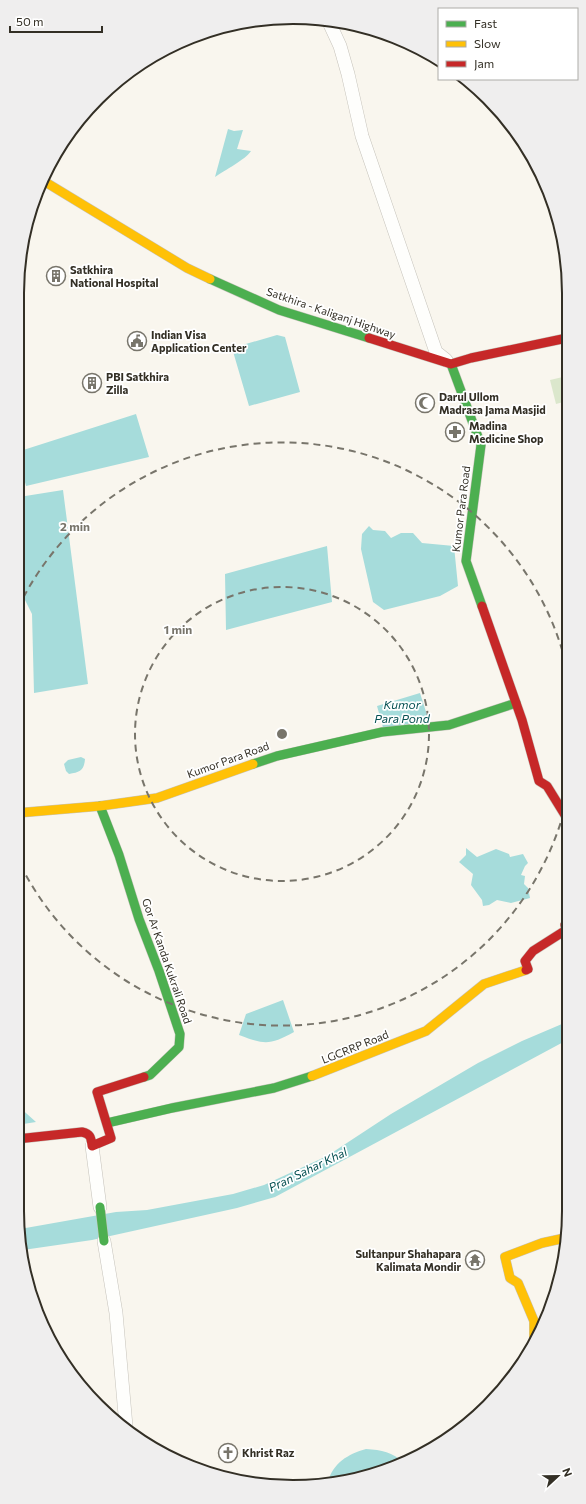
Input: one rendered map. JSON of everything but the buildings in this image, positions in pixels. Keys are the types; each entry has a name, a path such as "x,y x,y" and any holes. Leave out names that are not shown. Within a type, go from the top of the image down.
{"main road":[{"name":"Satkhira - Kaliganj Highway","path":"47,183 187,268 279,310 451,364"},
{"path":"451,364 471,358 562,339"},
{"name":"Kumor Para Road","path":"451,364 481,445 466,561 516,703 539,781 547,786 562,810"},
{"name":"Kumor Para Road","path":"24,812 100,806 158,798 277,756 382,732 449,725 516,703"},
{"name":"Gor Ar Kanda Kukrali Road","path":"92,1146 111,1138 97,1092 150,1076 179,1047 180,1034 159,971 139,919 119,855 100,806"},
{"name":"LGCRRP Road","path":"107,1124 188,1105 274,1088 329,1070 426,1031 484,984 528,969 525,961 533,950 562,932"},
{"path":"24,1137 82,1132 87,1133 91,1137 92,1146"},
{"path":"100,1207 104,1241"},
{"path":"534,1330 534,1321 518,1283 510,1278 505,1257 560,1239"}],"street":[{"path":"331,27 340,46 348,74 362,136 436,352 451,364"},
{"path":"92,1146 100,1207"},
{"path":"104,1241 116,1313 126,1421"}],"green space":[{"path":"562,377 562,402 556,404 550,380"}],"water":[{"path":"228,129 234,131 243,130 237,149 251,151 240,161 215,177"},
{"path":"277,335 285,337 300,392 249,406 232,348"},
{"path":"136,414 149,457 26,486 24,478 24,450"},
{"path":"63,490 88,684 34,693 32,614 24,598 24,496"},
{"path":"369,526 373,530 385,531 391,538 401,533 413,533 422,543 454,546 458,586 440,596 384,610 373,602 361,549 362,534"},
{"path":"327,546 332,602 226,630 225,574"},
{"name":"Kumor Para Pond","path":"420,693 428,718 384,731 377,706"},
{"path":"81,757 85,759 84,766 79,772 69,774 66,771 64,764 68,760"},
{"path":"466,848 477,857 496,849 509,854 510,857 523,854 528,863 521,875 525,876 524,884 528,888 530,898 511,903 497,900 489,905 483,906 482,900 471,885 473,874 459,862 466,855"},
{"path":"283,1000 294,1032 279,1039 267,1042 255,1041 239,1035 246,1014"},
{"name":"Pran Sahar Khal","path":"562,1024 562,1043 275,1197 237,1208 92,1240 27,1249 25,1228 116,1212 147,1210 233,1194 264,1185 327,1156 391,1114 478,1063 522,1041"},
{"path":"24,1111 36,1122 24,1124"},
{"path":"366,1449 377,1450 386,1452 399,1459 363,1471 329,1478 342,1460"}],"traffic: fast":[{"path":"210,279 279,310 369,338"},
{"path":"451,364 481,445 466,561 482,606"},
{"path":"253,764 277,756 382,732 449,725 516,703"},
{"path":"100,806 119,855 139,919 159,971 180,1034 179,1047 150,1075 144,1077"},
{"path":"107,1123 172,1108 274,1088 312,1076"},
{"path":"100,1207 104,1241"}],"traffic: slow":[{"path":"47,183 187,268 210,279"},
{"path":"24,812 100,806 157,798 253,764"},
{"path":"312,1076 426,1031 484,984 526,970"},
{"path":"534,1330 534,1321 518,1283 510,1278 505,1257 542,1243 560,1239"}],"traffic: jam":[{"path":"369,338 451,364 471,358 562,339"},
{"path":"482,606 522,720 539,781 547,786 562,810"},
{"path":"526,970 528,969 525,961 533,951 562,933"},
{"path":"24,1138 82,1132 90,1137 92,1146 111,1138 97,1092 144,1077"}],"place":[{"name":"Satkhira National Hospital","path":"56,276"},
{"name":"Indian Visa Application Center","path":"137,341"},
{"name":"PBI Satkhira Zilla","path":"92,383"},
{"name":"Darul Ullom Madrasa Jama Masjid","path":"425,403"},
{"name":"Madina Medicine Shop","path":"455,432"},
{"name":"Sultanpur Shahapara Kalimata Mondir","path":"475,1260"},
{"name":"Khrist Raz","path":"228,1453"}]}
